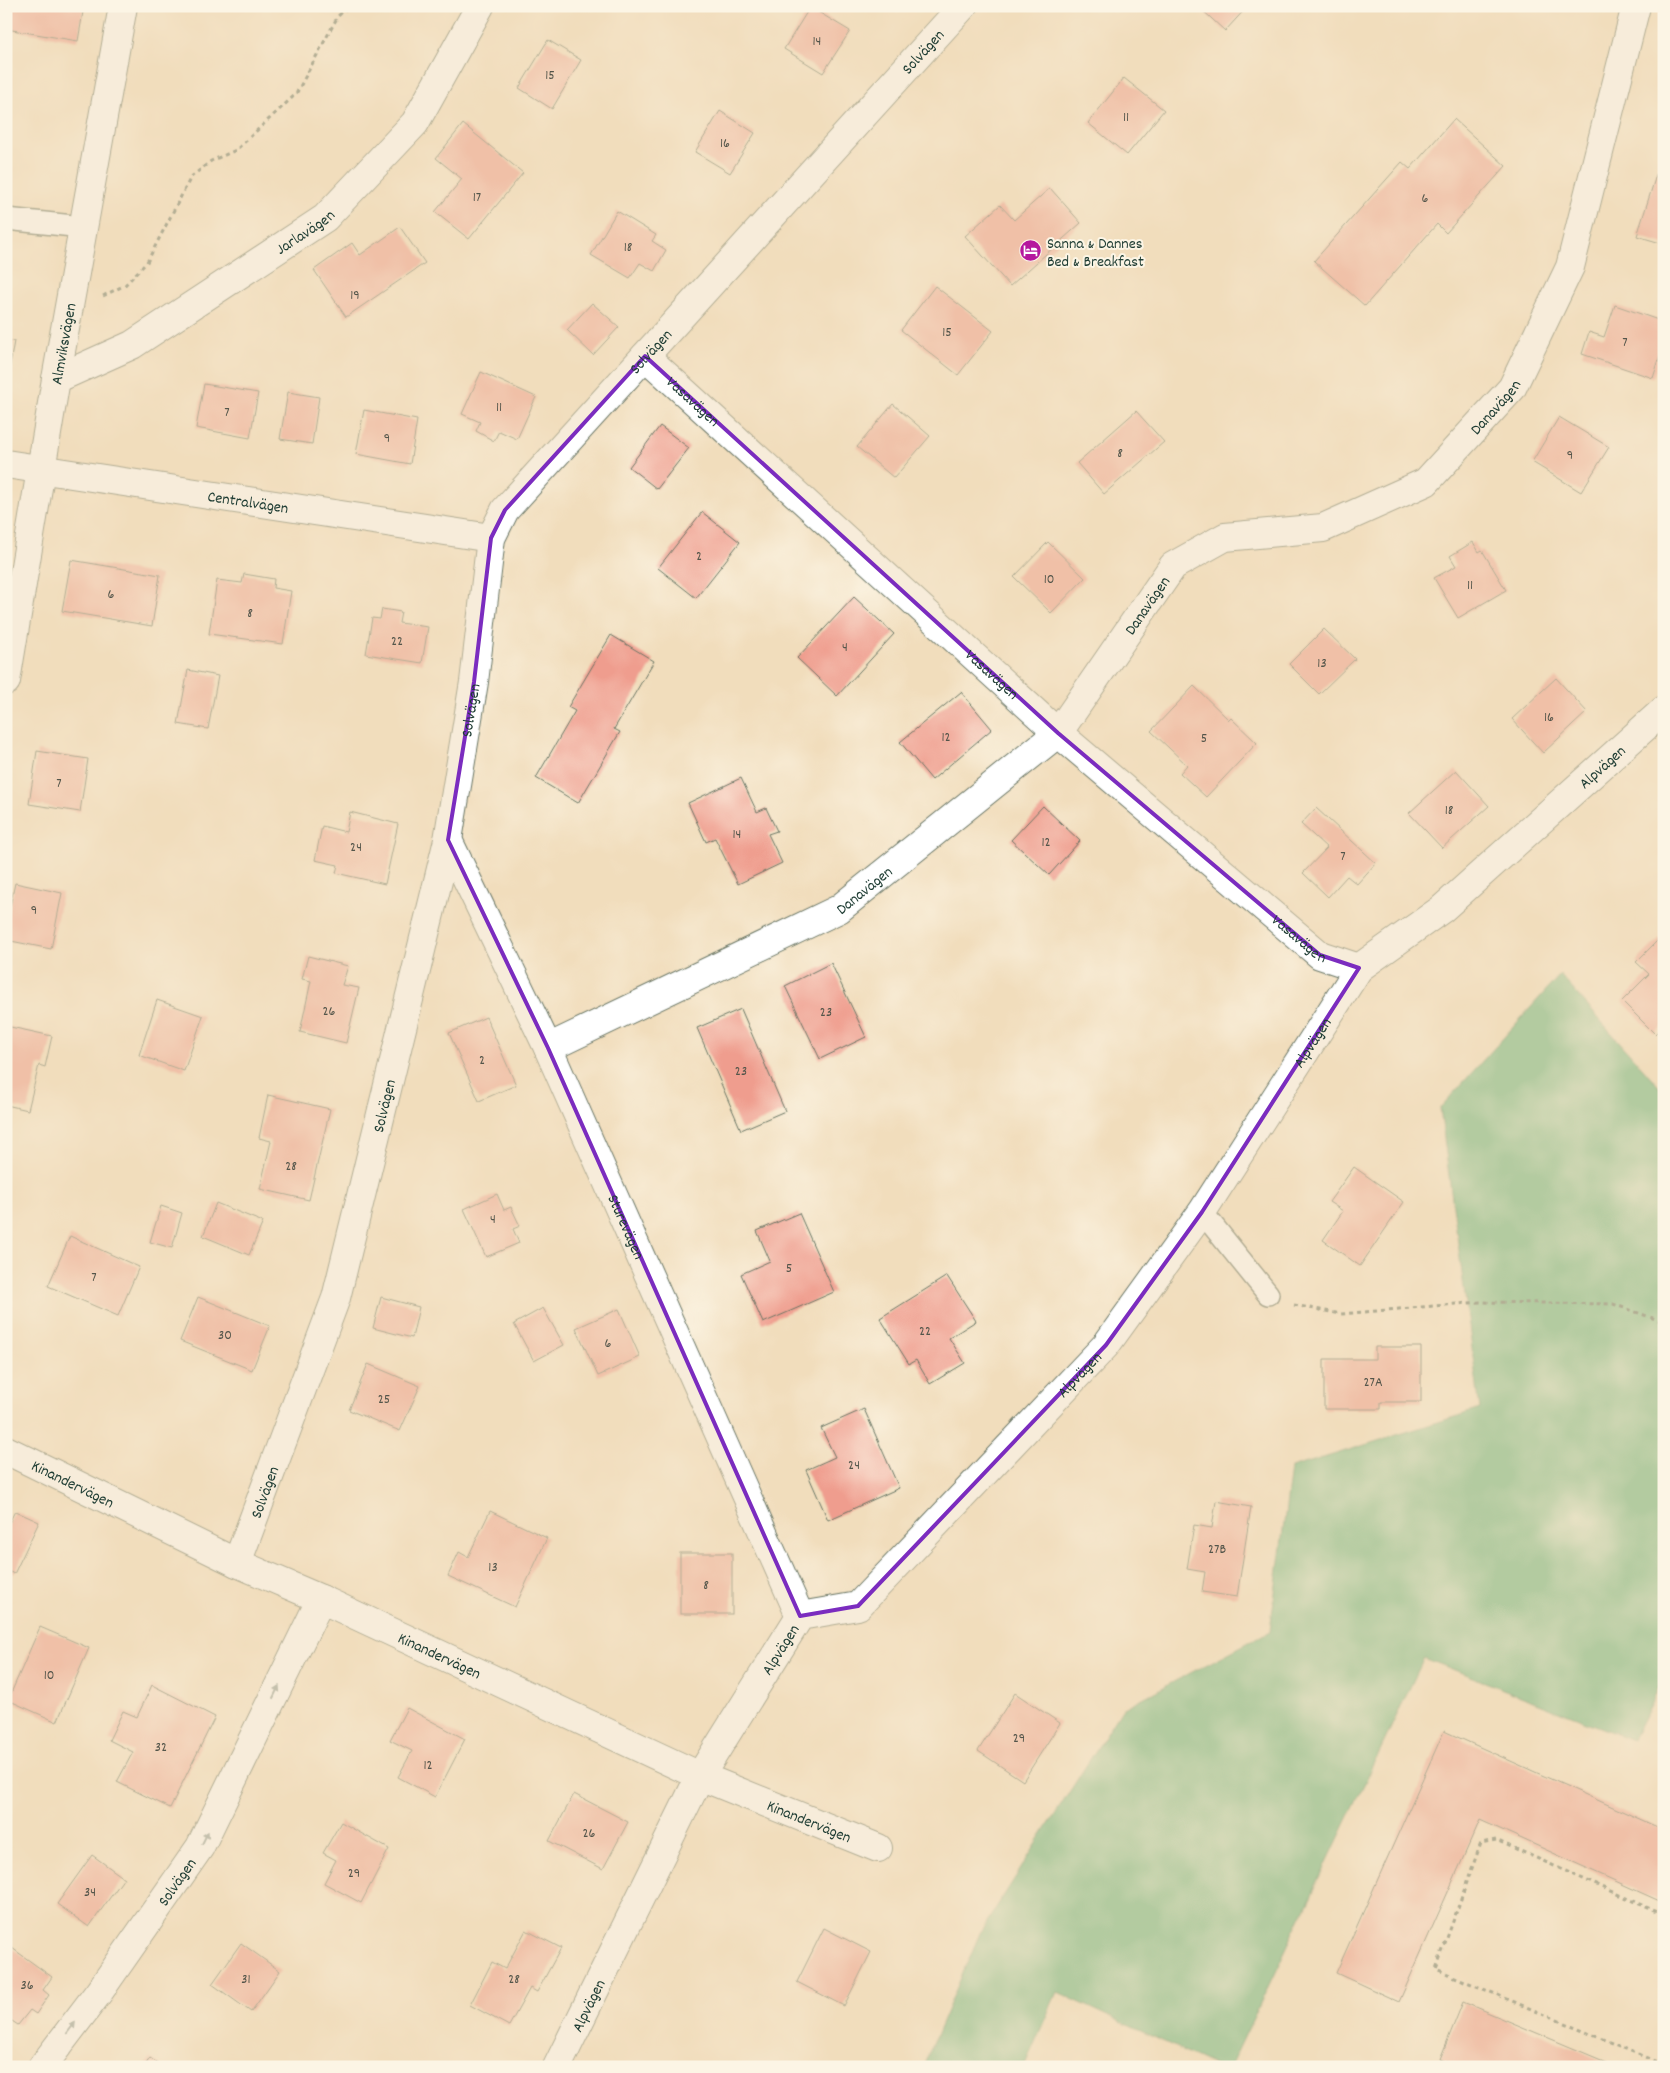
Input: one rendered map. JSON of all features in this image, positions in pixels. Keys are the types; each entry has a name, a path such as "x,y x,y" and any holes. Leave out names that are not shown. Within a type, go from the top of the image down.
{"street":[{"name":"Almviksvägen","path":"6,681 56,379 123,6"},
{"name":"Jarlavägen","path":"56,379 132,345 325,218 415,123 480,6"},
{"name":"Solvägen","path":"237,1562 336,1298 448,840 474,682 491,538 505,510 963,6"},
{"name":"Danavägen","path":"548,1048 839,909 1058,733 1173,566 1225,537 1323,528 1426,482 1512,388 1570,267 1636,6"},
{"name":"Vasavägen","path":"645,356 1058,733 1320,955 1359,968"},
{"name":"Centralvägen","path":"6,464 491,538"},
{"name":"Alpvägen","path":"557,2067 700,1776 800,1616 858,1606 1106,1346 1202,1212 1359,968 1442,909 1664,710"},
{"name":"Sturevägen","path":"448,840 548,1048 800,1616"},
{"name":"Kinandervägen","path":"6,1450 237,1562 700,1776 878,1848"},
{"name":"Solvägen","path":"42,2067 99,1992 200,1847 321,1600"}],"lane":[{"path":"6,220 83,227"},
{"path":"1202,1212 1268,1294"}],"path":[{"path":"68,316 125,284 147,262 191,177 211,161 236,150 296,94 338,16 349,6"},
{"path":"1268,1294 1299,1307 1341,1314 1480,1302 1613,1304 1664,1322"},
{"path":"1664,1915 1496,1840 1481,1844 1436,1969 1664,2065"}],"highlighted area":[{"path":"645,356 1058,733 1320,955 1359,968 1202,1212 1106,1345 858,1606 800,1616 548,1048 448,840 474,682 491,538 505,510"}],"green space":[{"path":"1560,975 1664,1092 1664,1679 1632,1740 1424,1658 1230,2067 1218,2067 1057,1992 1024,2067 923,2067 980,1933 1122,1709 1270,1631 1291,1468 1480,1409 1440,1108"}],"building":[{"path":"6,6 84,6 78,41 6,29"},
{"path":"1198,6 1248,6 1225,31"},
{"path":"810,7 850,31 823,73 784,49"},
{"path":"548,40 581,60 552,109 519,88"},
{"path":"1124,78 1164,110 1127,155 1088,123"},
{"path":"720,111 755,133 730,173 695,152"},
{"path":"1454,119 1506,166 1446,233 1437,224 1365,306 1314,261 1402,162 1410,169"},
{"path":"463,124 523,173 469,239 435,212 462,179 436,158"},
{"path":"1657,172 1664,174 1664,244 1637,236"},
{"path":"1050,188 1081,223 1010,286 965,236 1000,205 1014,220"},
{"path":"617,211 656,235 652,241 666,250 654,271 640,263 630,278 591,255"},
{"path":"400,227 425,263 346,317 314,270 352,243 360,255"},
{"path":"935,286 993,331 958,375 901,330"},
{"path":"592,303 619,327 593,355 567,330"},
{"path":"1615,305 1664,322 1664,344 1653,378 1582,354 1589,332 1604,337"},
{"path":"6,340 14,341 7,382 6,382"},
{"path":"481,372 536,397 517,439 499,431 494,441 476,431 480,422 462,414"},
{"path":"204,384 258,393 250,438 196,428"},
{"path":"288,392 319,397 312,444 280,439"},
{"path":"893,404 930,436 894,478 857,447"},
{"path":"364,410 417,420 410,464 356,454"},
{"path":"1136,411 1164,442 1104,494 1077,463"},
{"path":"1559,417 1609,447 1581,492 1532,462"},
{"path":"660,426 689,448 657,489 629,467"},
{"path":"702,512 740,542 696,598 658,568"},
{"path":"1048,542 1085,578 1051,613 1014,577"},
{"path":"1473,542 1479,552 1482,550 1506,590 1458,618 1434,578 1456,566 1450,556"},
{"path":"71,560 160,575 152,626 62,611"},
{"path":"244,574 274,579 273,588 291,591 283,644 209,634 217,580 242,583"},
{"path":"854,597 894,634 837,696 797,658"},
{"path":"382,609 401,612 399,623 428,627 422,663 366,654 372,618 380,619"},
{"path":"1324,629 1355,659 1319,694 1289,664"},
{"path":"611,635 654,661 614,729 620,732 578,803 536,778 575,711 568,707"},
{"path":"188,670 218,676 208,729 178,724"},
{"path":"1556,678 1587,712 1543,753 1512,719"},
{"path":"1194,686 1229,720 1231,718 1257,743 1206,797 1180,773 1187,765 1151,731"},
{"path":"961,692 992,729 932,780 900,742"},
{"path":"37,751 88,759 80,812 29,804"},
{"path":"1456,770 1489,806 1442,848 1409,813"},
{"path":"741,778 757,812 766,808 777,831 768,834 782,863 738,884 715,838 706,842 688,803"},
{"path":"1043,806 1080,841 1049,875 1011,840"},
{"path":"1316,808 1376,863 1357,884 1347,876 1328,897 1303,873 1327,848 1301,824"},
{"path":"350,812 398,824 385,884 336,873 338,865 315,860 322,826 346,832"},
{"path":"15,883 62,893 51,949 6,940 6,925"},
{"path":"1660,938 1664,943 1664,1025 1655,1034 1622,1001 1649,974 1636,962"},
{"path":"308,956 348,966 342,985 359,988 346,1043 300,1032 311,981 302,979"},
{"path":"831,963 866,1037 820,1059 785,986"},
{"path":"157,1000 203,1016 184,1071 139,1055"},
{"path":"741,1009 785,1111 741,1130 697,1028"},
{"path":"486,1017 516,1085 479,1101 449,1033"},
{"path":"6,1026 52,1036 45,1067 39,1065 28,1110 6,1105"},
{"path":"268,1095 330,1109 309,1200 260,1189 271,1141 259,1138"},
{"path":"1354,1167 1404,1202 1360,1266 1323,1240 1343,1211 1329,1202"},
{"path":"497,1194 504,1210 511,1207 520,1226 513,1229 519,1243 486,1257 464,1209"},
{"path":"216,1203 263,1222 249,1255 203,1236"},
{"path":"161,1206 182,1213 172,1248 150,1242"},
{"path":"799,1213 834,1292 763,1323 741,1274 770,1261 757,1231"},
{"path":"70,1236 139,1267 118,1316 48,1286"},
{"path":"947,1276 976,1321 949,1338 965,1363 930,1384 916,1360 909,1364 880,1318"},
{"path":"198,1297 270,1326 252,1370 180,1341"},
{"path":"381,1297 419,1307 412,1338 373,1328"},
{"path":"543,1308 564,1345 534,1361 514,1324"},
{"path":"619,1309 640,1357 598,1376 576,1328"},
{"path":"1375,1347 1421,1347 1421,1402 1381,1402 1381,1409 1324,1409 1324,1359 1375,1359"},
{"path":"368,1364 420,1386 400,1431 349,1410"},
{"path":"864,1409 899,1488 828,1520 806,1470 835,1457 821,1428"},
{"path":"1216,1501 1251,1507 1237,1597 1202,1592 1205,1572 1187,1569 1194,1525 1212,1528"},
{"path":"15,1511 39,1522 14,1574 6,1570 6,1529"},
{"path":"490,1511 547,1538 515,1607 448,1576 459,1552 468,1557"},
{"path":"680,1553 732,1553 732,1614 680,1614"},
{"path":"40,1627 89,1648 57,1722 8,1700"},
{"path":"152,1685 215,1717 170,1808 117,1782 133,1752 109,1740 123,1711 137,1717"},
{"path":"1015,1693 1060,1723 1023,1781 978,1751"},
{"path":"407,1708 465,1739 435,1797 398,1777 412,1751 390,1740"},
{"path":"1444,1731 1664,1830 1664,1903 1480,1820 1399,2002 1336,1973"},
{"path":"574,1794 628,1822 603,1869 549,1841"},
{"path":"341,1822 389,1849 361,1903 324,1883 336,1860 323,1853"},
{"path":"92,1855 124,1878 89,1927 57,1904"},
{"path":"824,1928 871,1952 844,2006 797,1982"},
{"path":"526,1930 561,1948 537,1992 530,1988 509,2026 470,2005 492,1962 505,1969"},
{"path":"241,1943 280,1971 251,2012 212,1984"},
{"path":"12,1948 52,1977 43,1990 49,1995 36,2014 30,2010 18,2025 6,2017 6,1957"},
{"path":"1463,2002 1618,2067 1458,2067 1440,2059"},
{"path":"150,2058 163,2067 144,2067"}],"place":[{"name":"Sanna & Dannes Bed & Breakfast","path":"1031,251"}]}
